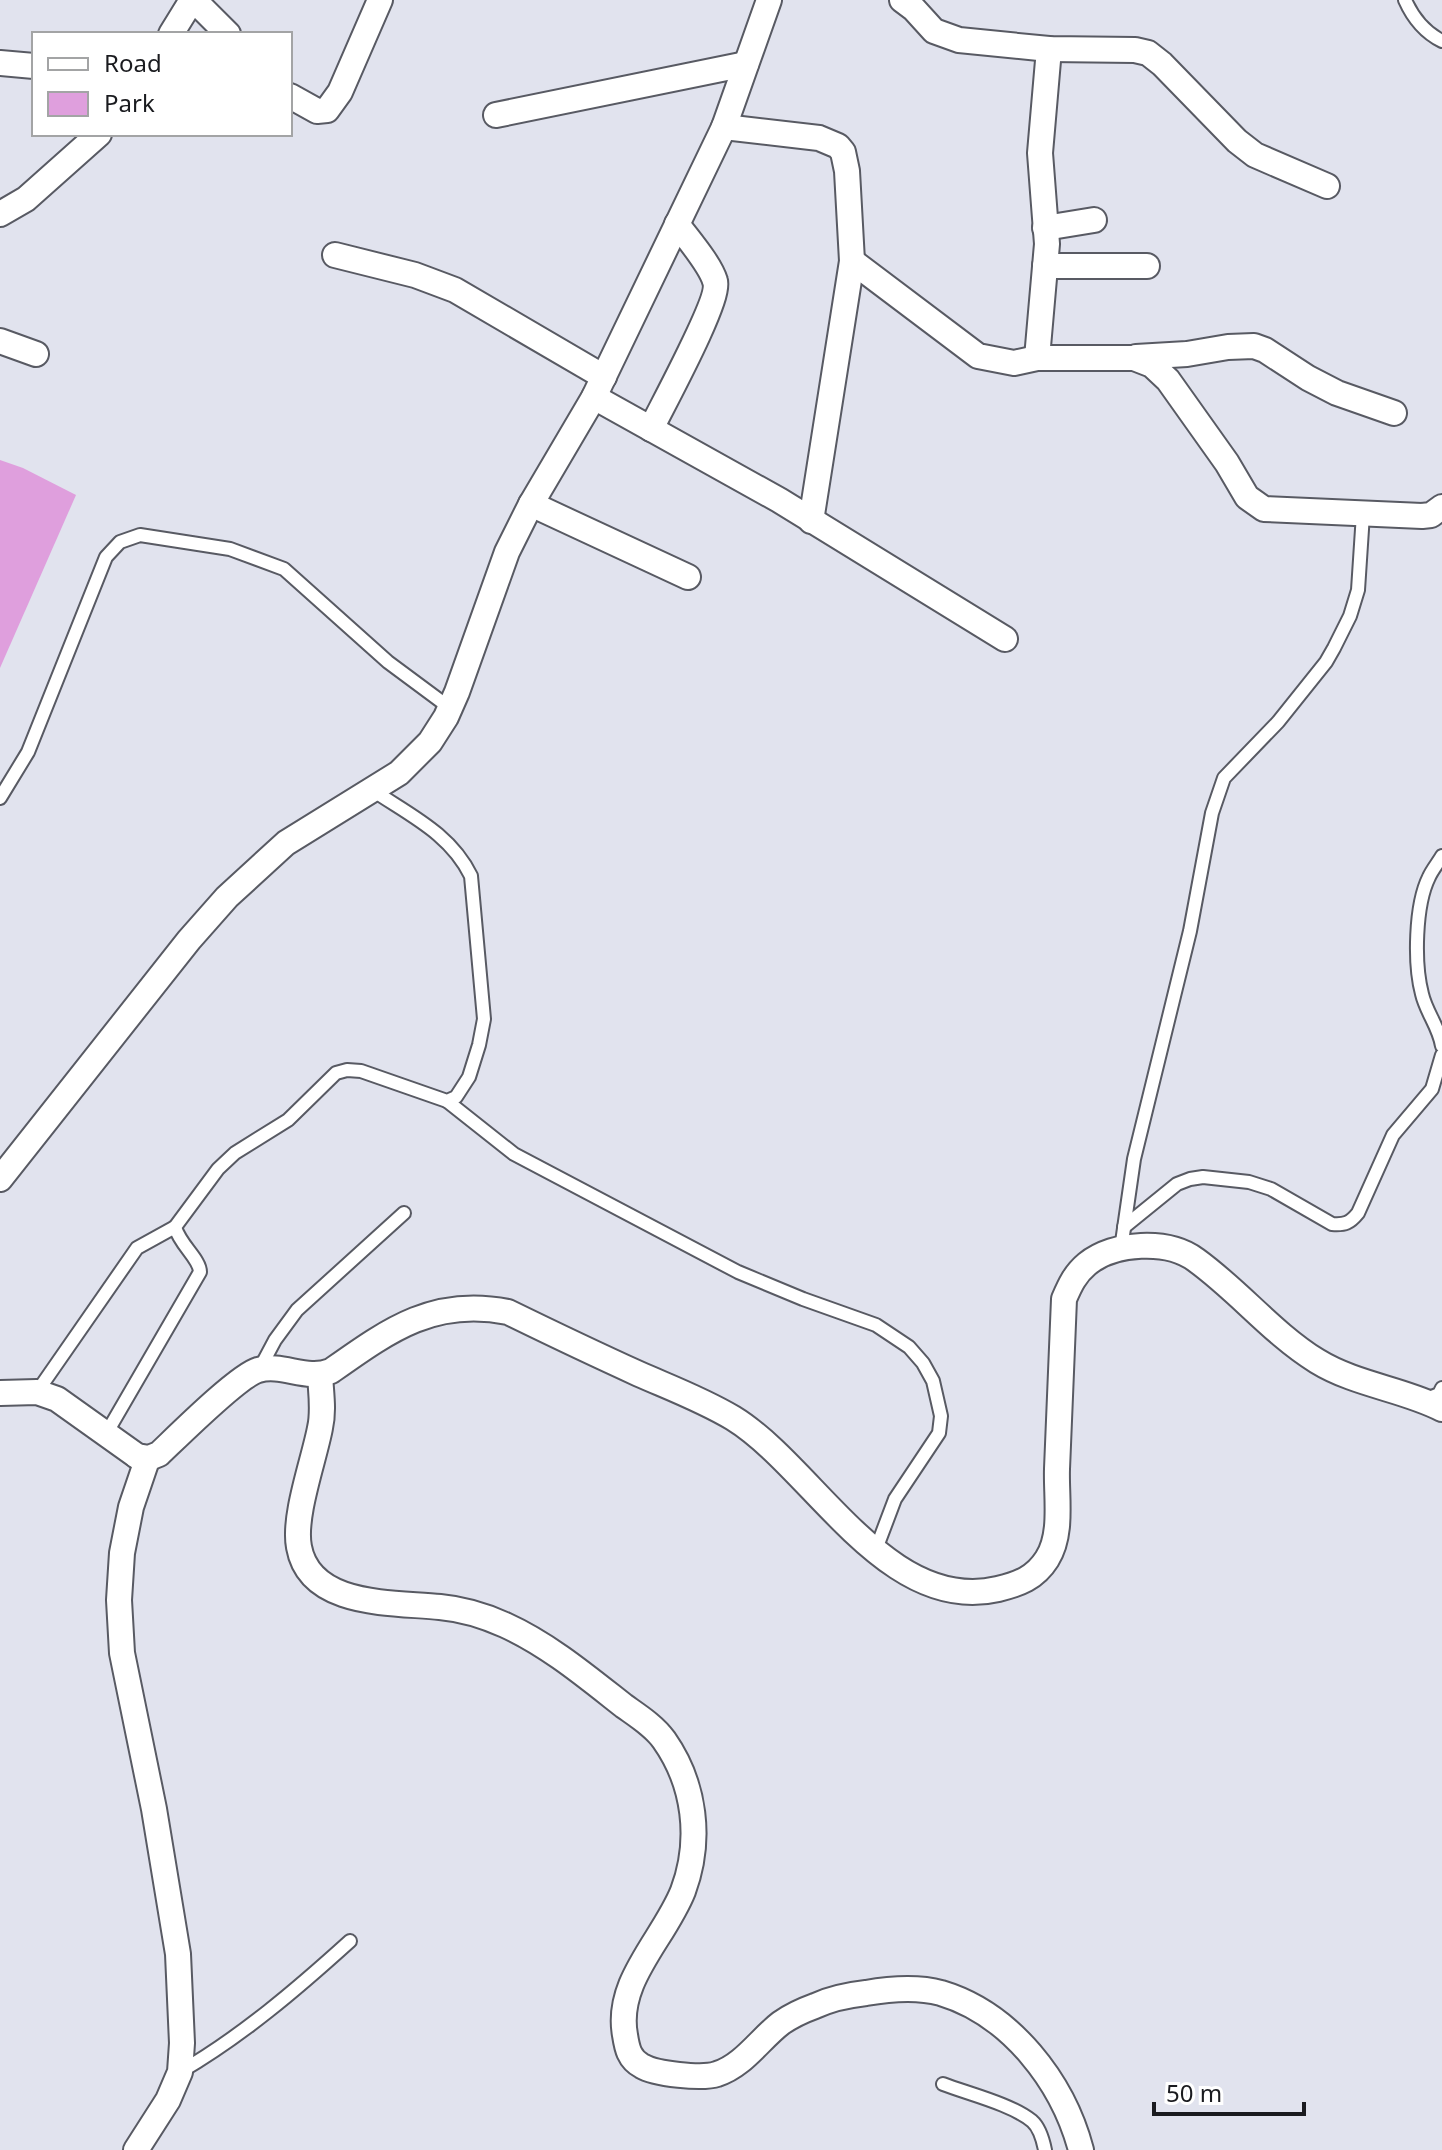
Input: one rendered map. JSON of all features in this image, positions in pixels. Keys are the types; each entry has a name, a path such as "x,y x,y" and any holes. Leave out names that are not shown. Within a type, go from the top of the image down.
{"street":[{"path":"172,32 193,0 226,32"},
{"path":"292,97 317,111 327,110 340,92 380,0"},
{"path":"0,1179 189,940 227,897 286,843 399,773 430,742 450,708 502,564 531,504 599,387 724,127 769,0"},
{"path":"913,3 934,31 946,37 1049,49 1135,50 1148,53 1255,155 1327,186"},
{"path":"1037,358 1045,266 1040,153 1049,49"},
{"path":"0,63 32,66"},
{"path":"496,115 746,64"},
{"path":"724,127 819,138 838,146 843,152 847,171 852,261 811,521"},
{"path":"0,214 26,199 97,136"},
{"path":"1045,228 1094,220"},
{"path":"651,429 710,309 716,287 710,271 677,224"},
{"path":"335,255 415,275 455,290 599,387 651,429 811,521 1005,639"},
{"path":"852,261 978,356 1014,363 1037,358 1169,356 1254,346 1337,393 1394,413"},
{"path":"1045,266 1147,266"},
{"path":"0,341 36,354"},
{"path":"1134,358 1152,365 1168,380 1227,463 1247,497 1264,509 1422,516 1431,515 1442,507"},
{"path":"531,504 688,577"},
{"path":"137,1456 149,1458 159,1454 221,1398 259,1370 271,1368 320,1375 331,1371 407,1321 455,1307 481,1306 508,1312 734,1419 758,1436 875,1552 921,1579 966,1592 986,1592 1019,1584 1039,1571 1050,1555 1055,1537 1064,1299 1072,1280 1088,1263 1111,1251 1122,1238 1140,1246 1170,1249 1194,1258 1289,1342 1321,1363 1394,1392 1436,1399"},
{"path":"320,1375 321,1423 299,1521 299,1548 307,1569 326,1585 353,1599 460,1610 506,1626 590,1679 658,1732 675,1756 685,1778 694,1816 693,1850 684,1889 670,1919 626,1993 622,2018 629,2055 644,2068 716,2075 744,2057 782,2023 827,2001 885,1990 937,1992 967,2003 994,2019 1021,2045 1054,2084 1070,2116 1081,2150"},
{"path":"0,1393 37,1392 57,1399 147,1460 131,1507 122,1553 119,1600 122,1653 154,1809 178,1954 182,2043 180,2072 168,2100 136,2150"}],"lane":[{"path":"1405,0 1412,16 1442,41"},
{"path":"1122,1238 1134,1159 1190,931 1212,813 1224,778 1274,727 1326,662 1350,616 1358,590 1363,514"},
{"path":"0,798 28,752 106,557 120,542 140,535 230,549 284,569 388,662 450,708"},
{"path":"371,789 447,840 462,857 471,876 484,1019 469,1077 456,1097 447,1101"},
{"path":"1442,856 1428,879 1422,899 1417,958 1422,996 1442,1046"},
{"path":"1122,1238 1177,1184 1203,1177 1260,1185 1332,1224 1351,1222 1393,1135 1432,1089 1442,1055"},
{"path":"37,1392 137,1248 175,1227 218,1169 235,1153 288,1120 336,1073 361,1071 447,1101 514,1154 738,1272 876,1325 909,1347 933,1381 941,1416 939,1433 895,1499 875,1552"},
{"path":"259,1370 275,1340 297,1310 404,1213"},
{"path":"106,1434 200,1272 198,1261 178,1239 175,1227"},
{"path":"180,2072 210,2054 296,1990 350,1941"},
{"path":"943,2084 1016,2112 1034,2123 1045,2150"}],"green space":[{"path":"0,460 76,495 0,668"}]}
